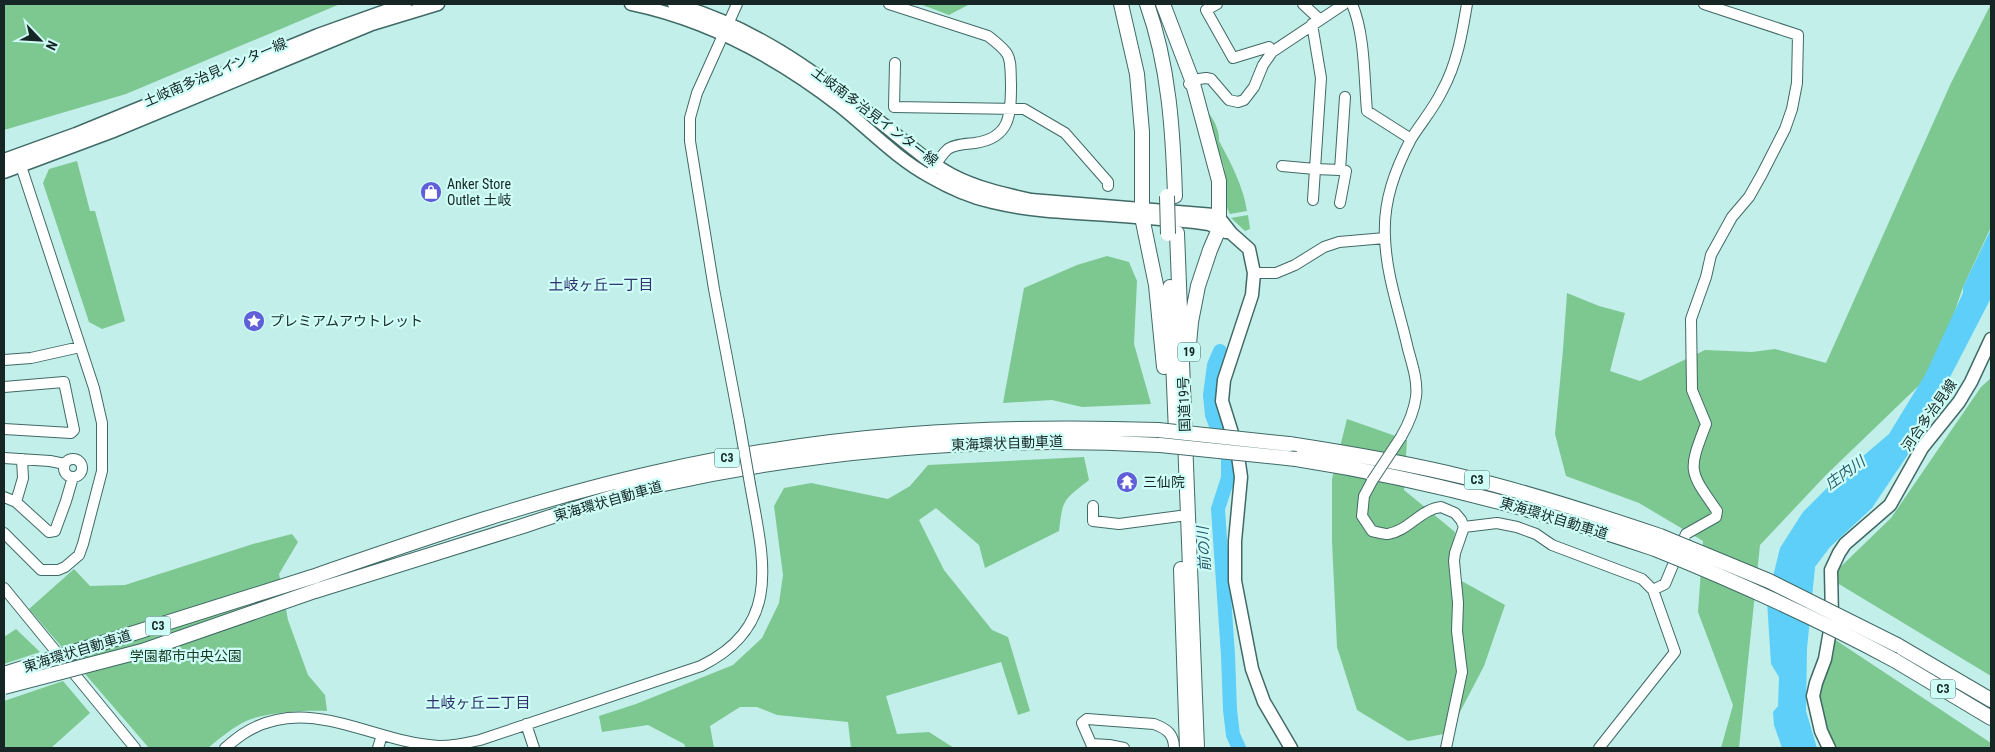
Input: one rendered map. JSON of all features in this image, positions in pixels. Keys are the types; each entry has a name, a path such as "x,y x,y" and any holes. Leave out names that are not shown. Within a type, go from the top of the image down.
{"highway":[{"name":"19","path":"1121,4 1137,74 1142,132 1142,212 1156,285 1170,419 1176,442"},
{"name":"国道19号","path":"1137,4 1147,31 1158,82 1171,196 1187,489 1197,748"},
{"name":"国道19号","path":"1147,4 1157,32 1167,81 1173,143 1171,196"},
{"name":"19","path":"1163,4 1192,80 1218,174 1221,224 1203,267 1191,322 1189,358 1191,473 1187,489"},
{"name":"国道19号","path":"1173,234 1176,442 1187,748"},
{"name":"東海環状自動車道","path":"4,674 536,504 655,472 768,450 825,442 938,431 1072,428 1158,430 1289,444 1389,461 1466,477 1589,512 1780,602 1894,660 1991,718"},
{"name":"東海環状自動車道","path":"4,687 142,651 315,591 623,494 672,482 769,464 864,452 998,442 1079,441 1160,445 1296,459 1370,471 1464,492 1657,543 1769,581 1897,645 1991,700"}],"main road":[{"name":"土岐南多治見インター線","path":"4,172 20,161 76,134 318,35 405,4"},
{"name":"土岐南多治見インター線","path":"4,160 20,161 111,132 372,24 438,4"},
{"name":"土岐南多治見インター線","path":"631,4 726,29 776,48 811,70 932,170 967,194 1004,205 1045,211 1142,212 1195,222 1221,224"},
{"name":"土岐南多治見インター線","path":"674,4 726,29"},
{"path":"1221,224 1249,249 1254,273 1252,295 1224,380 1222,401 1237,449 1241,477 1235,541 1235,580 1252,669 1264,702 1291,748"},
{"name":"河合多治見線","path":"1829,748 1821,730 1813,696 1825,659 1832,619 1831,570 1845,544 1890,505 1922,448 1959,402 1971,382 1991,339"}],"street":[{"path":"225,748 243,734 262,724 304,716 335,720 382,735 422,744 458,745 480,740 701,666 714,659 736,642 753,617 762,588 763,558 714,289 690,141 690,118 697,93 737,4"},
{"path":"889,4 988,36 1001,46 1010,57 1010,116 1000,132 992,138 981,142 959,145 949,149 932,170"},
{"path":"1217,4 1206,10 1233,58 1269,47"},
{"path":"1303,4 1315,22 1321,78 1314,200"},
{"path":"1192,80 1211,79 1229,100 1238,102 1244,100 1254,87 1266,58 1272,52 1344,4"},
{"path":"1352,4 1362,48 1367,111 1412,139"},
{"path":"1446,748 1462,672 1457,631 1458,603 1454,552 1464,527 1455,513 1442,507 1424,513 1388,534 1372,531 1362,516 1364,496 1402,437 1416,396 1415,375 1390,276 1385,238 1385,214 1390,188 1395,172 1412,139 1442,93 1450,76 1458,52 1467,4"},
{"path":"1653,590 1665,584 1686,534 1716,517 1717,510 1699,485 1692,471 1694,456 1706,424 1692,390 1691,319 1706,277 1711,254 1732,217 1749,197 1785,129 1792,109 1797,83 1798,35 1704,4"},
{"path":"895,63 894,107 1024,109 1065,132 1108,182 1108,186"},
{"path":"1340,170 1345,97"},
{"path":"4,532 41,570 58,570 65,567 79,555 84,544 102,471 102,423 94,388 20,161"},
{"path":"1282,166 1346,171 1340,203"},
{"path":"1254,273 1276,273 1295,265 1324,247 1339,242 1385,238"},
{"path":"4,360 31,358 80,347"},
{"path":"4,388 64,382 74,430 71,433 4,429"},
{"path":"4,458 65,464"},
{"path":"16,502 23,478 22,459"},
{"path":"73,477 66,472 65,464 69,459 75,459 80,462 83,468"},
{"path":"83,468 102,471"},
{"path":"4,497 16,502 49,532 54,531 73,477 78,475 83,468"},
{"path":"1093,506 1093,520 1119,524 1180,516"},
{"path":"1464,527 1497,523 1517,527 1536,534 1552,545 1642,579 1653,590 1675,652 1598,748"},
{"path":"4,588 135,748"},
{"path":"1124,748 1109,745 1092,746 1082,723 1087,719 1154,724 1163,727 1174,738 1174,748"},
{"path":"526,724 534,748"},
{"path":"378,748 382,735"}],"green space":[{"path":"4,4 340,4 126,94 4,130"},
{"path":"920,4 970,4 949,15"},
{"path":"1991,4 1991,227 1963,287 1935,370 1826,475 1760,545 1739,748 1721,748 1733,705 1698,612 1703,541 1639,503 1566,476 1555,434 1567,293 1599,306 1625,313 1610,371 1640,381 1705,350 1752,352 1775,349 1826,363 1951,83"},
{"path":"1204,108 1213,119 1217,128 1219,141 1240,184 1247,211 1230,214 1227,208 1224,167"},
{"path":"77,161 90,211 95,211 125,321 102,329 89,322 43,183 49,169"},
{"path":"1248,215 1250,229 1245,231 1231,218"},
{"path":"1107,256 1129,262 1137,281 1134,344 1151,404 1082,407 1052,400 1003,403 1024,288 1077,265"},
{"path":"1991,378 1991,676 1829,578 1891,518 1981,387"},
{"path":"1347,419 1407,440 1404,490 1455,532 1449,574 1505,605 1484,666 1449,733 1408,741 1357,710 1337,647 1332,541 1332,479"},
{"path":"1084,457 1089,480 1069,497 1063,506 1059,531 985,568 979,545 936,508 919,520 944,570 992,630 1008,637 1030,711 1018,715 1001,662 886,696 897,734 929,732 954,748 851,748 848,722 777,715 757,707 740,707 710,726 714,748 686,748 684,744 648,725 602,732 599,716 636,704 733,665 762,638 779,603 783,575 774,506 784,488 811,483 888,499 910,486 928,465"},
{"name":"学園都市中央公園","path":"292,534 298,542 279,574 288,620 308,675 325,695 327,711 286,712 255,718 236,727 208,748 149,748 29,609 74,569 90,586 125,585 253,544"},
{"path":"16,629 40,652 4,664 4,637"},
{"path":"1828,635 1991,743 1991,748 1826,748 1817,720"},
{"path":"63,681 90,713 51,748 4,748 4,701"}],"water":[{"name":"庄内川","path":"1991,229 1991,298 1917,441 1872,508 1830,547 1815,567 1807,649 1806,711 1817,748 1782,748 1774,725 1773,712 1778,706 1779,677 1771,664 1767,601 1780,548 1803,512 1835,480 1889,434 1925,375 1963,293 1963,287"}],"waterway":[{"name":"前の川","path":"1220,351 1214,365 1210,395 1212,415 1228,457 1228,478 1218,509 1230,710 1233,735 1239,748"}],"place":[{"name":"Anker Store Outlet 土岐","path":"431,192"},
{"name":"プレミアムアウトレット","path":"254,321"},
{"name":"三仙院","path":"1127,482"}],"district":[{"name":"土岐ヶ丘一丁目","path":"601,285"},
{"name":"土岐ヶ丘二丁目","path":"478,703"}]}
